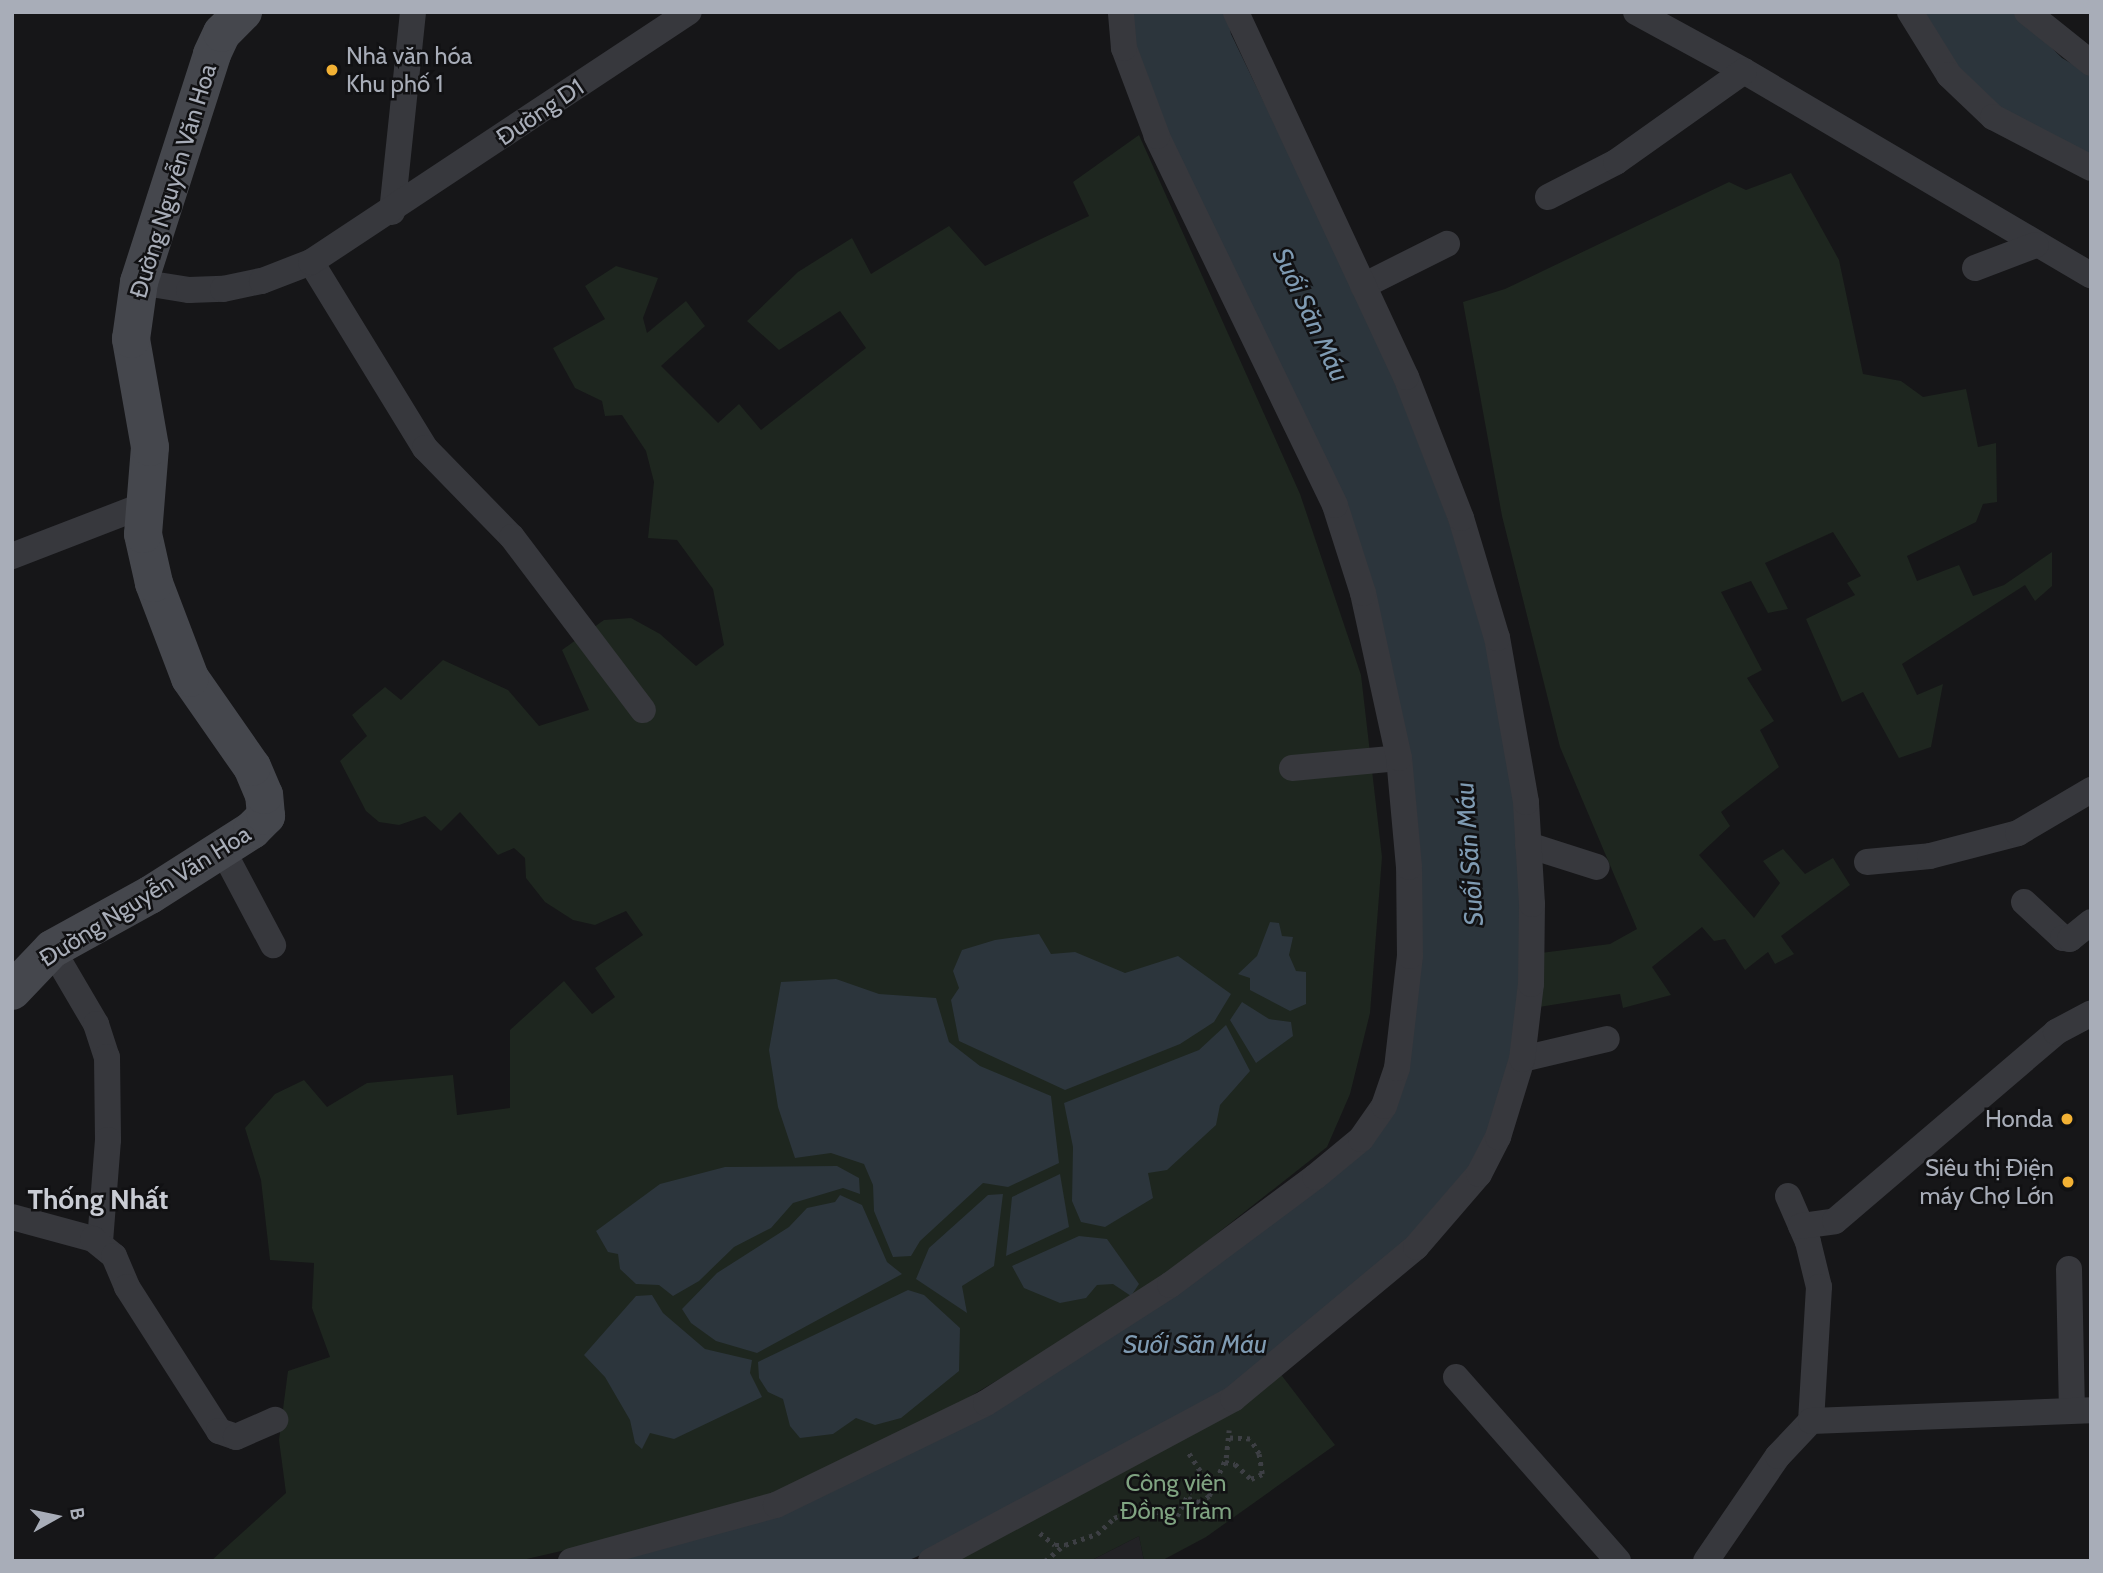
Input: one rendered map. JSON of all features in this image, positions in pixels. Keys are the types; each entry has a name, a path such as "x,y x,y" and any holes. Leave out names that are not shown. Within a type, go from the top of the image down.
{"street":[{"name":"Đường Nguyễn Văn Hoa","path":"12,991 52,949 222,849 265,816 264,795 252,767 191,678 174,638 146,548 144,505 150,447 131,339 139,282 212,54 222,33 243,12"},
{"path":"391,212 413,12"},
{"name":"Đường D1","path":"139,282 189,290 223,289 262,281 311,261 391,212 661,22 689,12"},
{"path":"570,1561 776,1505 986,1403 1170,1285 1362,1139 1384,1106 1397,1068 1406,1013 1409,867 1399,758 1363,593 1335,505 1157,136 1124,48 1121,12"},
{"path":"931,1561 1222,1405 1416,1247 1451,1212 1479,1174 1498,1137 1522,1059 1531,984 1528,845 1512,707 1497,638 1461,518 1406,377 1236,12"},
{"path":"1636,12 1744,71 2091,275"},
{"path":"1910,12 1949,75 1993,117 2091,168"},
{"path":"2027,12 2091,63"},
{"path":"1548,197 1616,162 1744,71"},
{"path":"1363,286 1447,244"},
{"path":"1975,268 2036,245"},
{"path":"311,261 418,439 512,537 643,710"},
{"path":"12,556 144,505"},
{"path":"1292,768 1399,758"},
{"path":"1867,862 1930,856 2018,833 2091,790"},
{"path":"1528,845 1597,867"},
{"path":"222,849 272,945"},
{"path":"2024,902 2063,938 2070,939 2091,922"},
{"path":"52,949 96,1024 107,1056 108,1140 100,1242"},
{"path":"1801,1226 1835,1221 2056,1032 2091,1013"},
{"path":"1522,1059 1607,1038"},
{"path":"1706,1561 1779,1456 1811,1421 1819,1287 1801,1226 1788,1196"},
{"path":"12,1217 100,1242 114,1256 127,1287 219,1431 236,1437 275,1420"},
{"path":"1811,1421 2081,1410 2069,1269"},
{"path":"1455,1377 1618,1561"}],"path":[{"path":"1188,1498 1199,1502 1209,1496 1225,1462 1230,1438 1222,1405"},
{"path":"1045,1561 1065,1545 1097,1534 1114,1518 1138,1508 1177,1516 1188,1498 1200,1465 1168,1435"},
{"path":"1225,1462 1235,1464 1251,1479 1262,1474 1259,1454 1250,1439 1230,1438"},
{"path":"1024,1513 1045,1538 1065,1545"}],"shaded area":[{"path":"1139,1536 1144,1561 1090,1561"}],"green space":[{"path":"1139,135 1300,494 1361,675 1382,857 1370,1013 1350,1094 1327,1147 1176,1266 1059,1343 901,1438 767,1495 626,1536 518,1561 211,1561 286,1493 279,1440 288,1371 330,1357 312,1308 314,1263 270,1260 261,1180 245,1128 275,1094 304,1080 327,1107 367,1083 453,1075 457,1115 510,1108 510,1030 564,981 592,1014 615,997 595,968 643,935 626,911 595,925 573,920 545,902 526,878 525,858 514,848 498,855 460,812 441,831 425,816 399,825 379,822 366,811 340,761 367,736 352,715 385,687 401,700 443,660 508,690 539,726 589,710 562,650 604,620 631,618 660,634 696,666 724,645 713,589 677,540 648,538 654,482 646,451 622,415 605,416 602,401 575,388 553,348 605,319 585,286 616,266 658,278 643,318 647,333 686,301 705,326 661,366 718,423 739,404 761,430 866,348 840,311 779,350 747,321 798,272 852,238 871,274 949,226 985,266 1089,216 1073,182"},
{"path":"1791,173 1839,260 1863,374 1901,381 1923,397 1966,389 1978,447 1996,443 1997,502 1983,504 1976,522 1907,556 1917,581 1959,565 1973,596 2004,585 2052,552 2052,586 2035,601 2025,585 1902,664 1917,695 1943,684 1931,747 1899,758 1863,692 1842,702 1806,619 1855,595 1847,583 1861,576 1833,532 1765,563 1788,609 1768,613 1751,581 1721,592 1762,670 1747,678 1774,721 1760,730 1779,767 1721,812 1730,826 1699,855 1754,918 1780,883 1763,861 1783,849 1805,874 1833,858 1850,885 1781,936 1794,954 1775,964 1768,952 1745,970 1725,939 1714,941 1702,927 1652,967 1671,995 1623,1008 1620,994 1539,1007 1541,953 1610,944 1637,929 1560,747 1502,516 1463,302 1505,289 1729,182 1746,190"},
{"name":"Công viên Đồng Tràm","path":"1279,1372 1335,1445 1206,1537 1161,1561 1144,1561 1139,1536 1090,1561 954,1561"}],"water":[{"name":"Suối Săn Máu","path":"1130,12 1226,12 1231,34 1399,381 1483,618 1516,804 1523,961 1512,1061 1489,1133 1471,1170 1411,1239 1228,1390 939,1547 907,1561 611,1561 827,1494 999,1406 1310,1193 1407,1068 1392,667 1166,132 1134,47"},
{"path":"1920,12 2015,12 2062,58 2091,75 2091,157 1999,110 1954,68"},
{"path":"1270,922 1279,923 1282,936 1293,937 1289,955 1296,971 1306,972 1306,1004 1290,1011 1250,990 1250,978 1238,974 1257,956"},
{"path":"1039,934 1051,954 1075,952 1125,973 1178,956 1231,994 1214,1022 1180,1044 1065,1090 959,1041 951,1000 959,988 953,971 962,950 995,940"},
{"path":"836,979 879,994 936,998 949,1042 980,1066 1051,1096 1059,1163 1008,1187 983,1183 920,1241 911,1256 893,1257 874,1211 873,1185 864,1164 831,1153 795,1158 778,1107 769,1050 781,982"},
{"path":"1242,1002 1269,1019 1291,1022 1293,1036 1256,1063 1230,1020"},
{"path":"1226,1025 1250,1071 1220,1105 1216,1125 1167,1170 1148,1173 1153,1198 1105,1227 1081,1222 1072,1201 1073,1147 1064,1103 1199,1050"},
{"path":"837,1166 859,1178 860,1194 843,1188 793,1203 771,1228 734,1247 699,1281 673,1296 659,1285 636,1284 620,1269 618,1254 608,1252 596,1231 660,1184 725,1167"},
{"path":"1060,1174 1069,1227 1006,1256 1012,1197"},
{"path":"1003,1194 994,1266 962,1286 967,1313 916,1279 929,1248 988,1195"},
{"path":"840,1195 862,1205 887,1262 902,1274 757,1353 716,1341 691,1323 682,1309 717,1273 789,1227 807,1208 835,1202"},
{"path":"1079,1236 1107,1239 1139,1284 1131,1296 1113,1284 1097,1285 1086,1298 1060,1303 1024,1288 1012,1266"},
{"path":"908,1290 924,1295 960,1328 959,1371 901,1418 875,1425 856,1418 833,1434 800,1438 790,1426 783,1399 768,1392 759,1378 758,1362"},
{"path":"652,1295 663,1313 705,1349 752,1360 750,1373 762,1397 674,1439 650,1433 642,1449 635,1443 630,1420 605,1377 584,1355 636,1296"}],"place":[{"name":"Nhà văn hóa Khu phố 1","path":"332,70"},
{"name":"Honda","path":"2067,1119"},
{"name":"Siêu thị Điện máy Chợ Lớn","path":"2068,1182"}],"district":[{"name":"Thống Nhất","path":"98,1199"}]}
